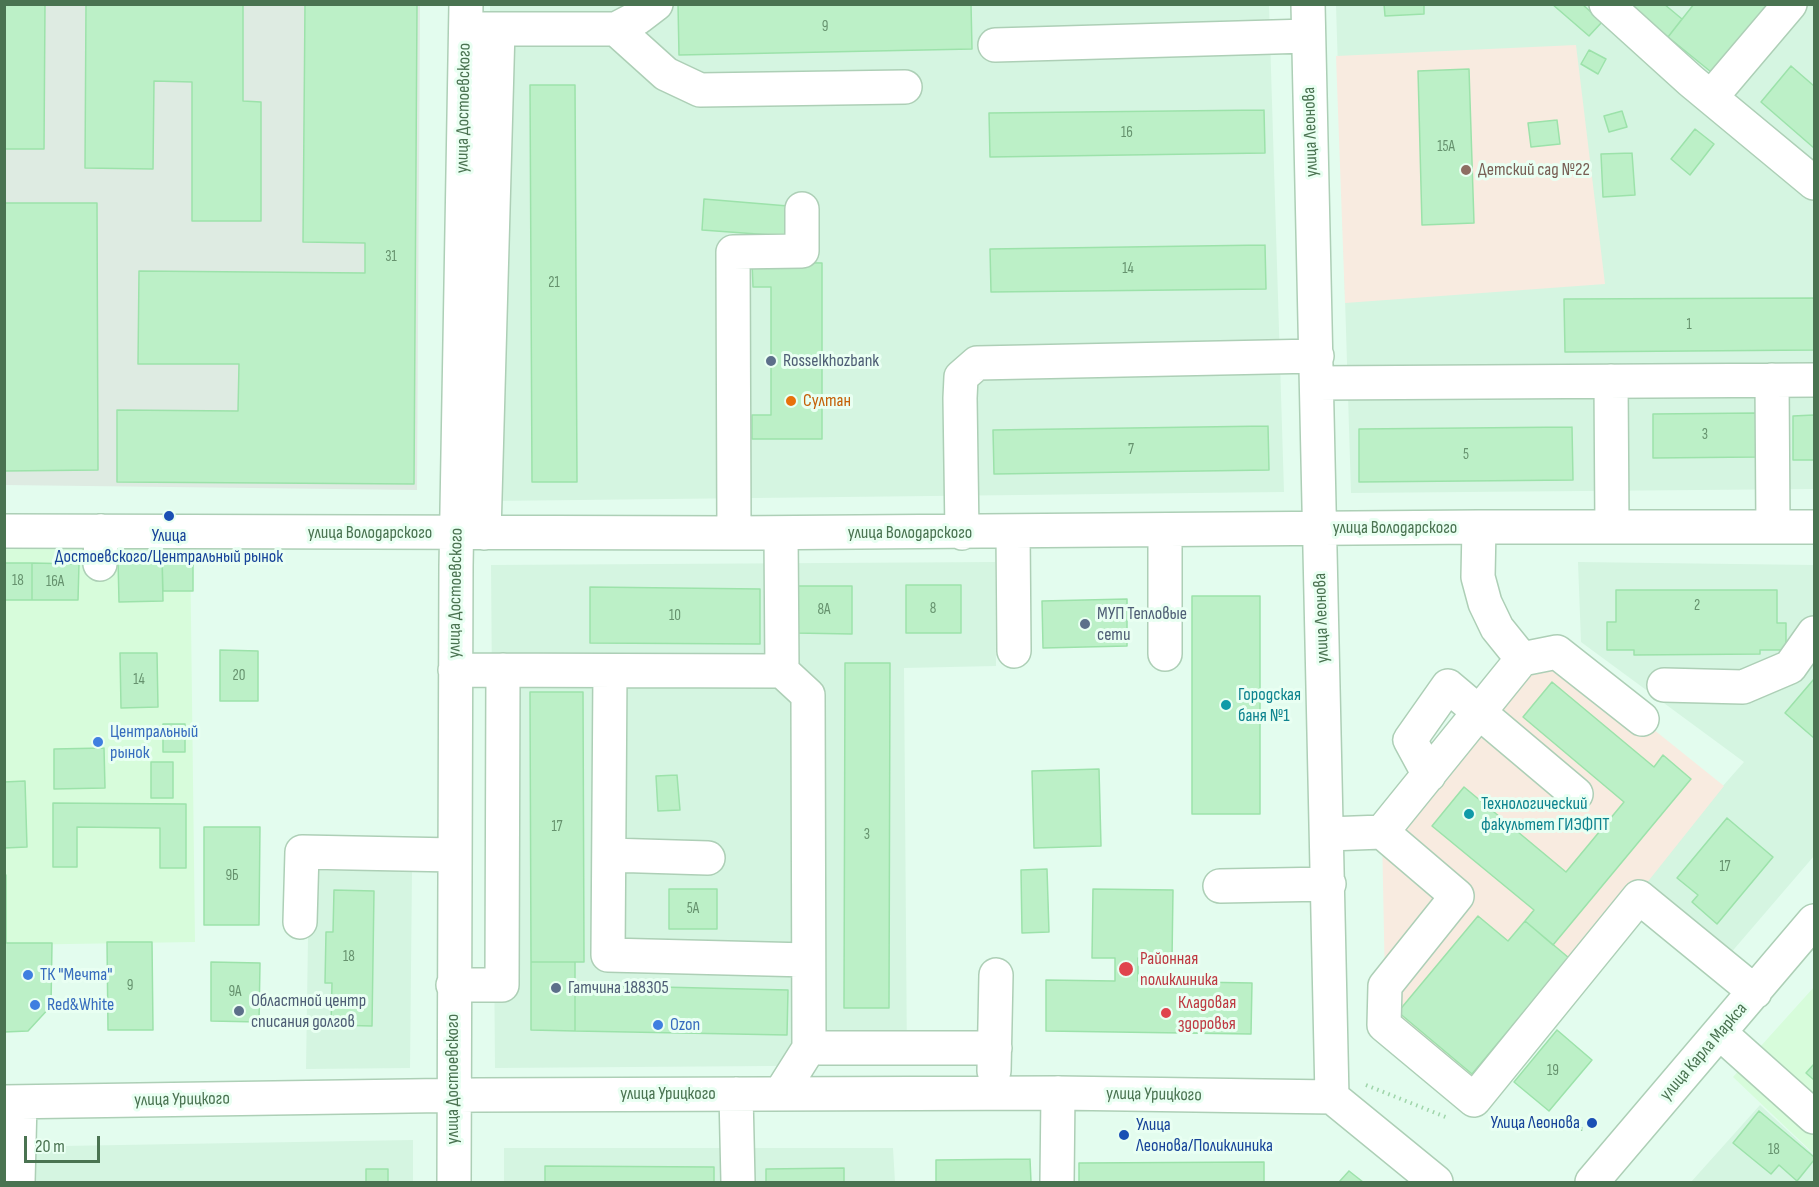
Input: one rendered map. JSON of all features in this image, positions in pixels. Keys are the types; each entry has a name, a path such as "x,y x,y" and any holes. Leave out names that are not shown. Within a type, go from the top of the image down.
{"street":[{"path":"476,21 616,29 639,17 656,4"},
{"path":"1606,4 1691,81 1815,183"},
{"path":"1712,96 1790,4"},
{"path":"995,45 1308,20"},
{"name":"улица Леонова","path":"1308,20 1328,834 1332,1097"},
{"name":"улица Достоевского","path":"454,1182 455,670 470,533 476,21"},
{"path":"616,29 666,74 700,90 905,87"},
{"path":"734,534 733,252 802,251 802,209"},
{"path":"962,533 961,377 977,363 1317,369 1611,381 1815,380"},
{"path":"1772,380 1773,527"},
{"path":"1611,381 1612,527"},
{"path":"1479,527 1478,577 1485,603 1497,628 1522,659"},
{"name":"улица Володарского","path":"4,531 734,534 1319,528 1815,527"},
{"path":"100,564 101,531"},
{"path":"1165,531 1165,654"},
{"path":"1013,532 1014,651"},
{"path":"781,533 782,671"},
{"path":"1664,685 1743,687 1790,667 1815,633"},
{"path":"1479,713 1522,659 1557,652 1642,718"},
{"path":"455,670 782,671 808,695 808,1048 780,1094"},
{"path":"453,985 502,986 503,670"},
{"path":"610,670 608,955 808,960"},
{"path":"1382,832 1429,774 1410,740 1448,686 1576,794"},
{"path":"300,922 302,852 454,842 502,830"},
{"path":"1328,834 1382,832 1457,896 1385,986 1384,1025 1474,1100 1639,897 1755,992"},
{"path":"609,855 708,858"},
{"path":"1220,886 1329,884"},
{"name":"улица Карла Маркса","path":"1592,1182 1815,921"},
{"path":"994,1093 996,975"},
{"path":"1720,1033 1815,1117"},
{"path":"808,1048 995,1048"},
{"path":"1057,1182 1058,1093"},
{"name":"улица Урицкого","path":"12,1102 453,1095 1058,1093 1332,1097"},
{"path":"736,1094 738,1182"},
{"path":"1332,1097 1436,1182"},
{"path":"12,1102 18,1182"}],"shaded area":[{"path":"5,5 420,5 417,490 5,485"},
{"path":"490,5 1269,5 1284,492 490,501"},
{"path":"1336,5 1814,5 1814,489 1351,493"},
{"name":"Детский сад №22","path":"1576,45 1605,284 1345,303 1336,56"},
{"name":"Центральный рынок","path":"190,539 195,942 5,945 4,541"},
{"path":"995,562 996,666 904,668 907,1065 495,1068 491,565"},
{"path":"1578,562 1814,565 1814,856 1729,955 1641,879 1744,762 1581,642"},
{"path":"1557,652 1724,786 1474,1100 1384,1025 1382,832 1522,659"},
{"path":"309,871 412,871 410,1068 306,1069"},
{"path":"1814,987 1814,1154 1733,1077"},
{"path":"1760,1105 1814,1155 1814,1182 1691,1182"},
{"path":"413,1140 413,1182 5,1182 4,1147"},
{"path":"504,1148 893,1148 895,1182 504,1182"}],"building":[{"path":"4,4 45,4 44,149 4,149"},
{"path":"86,4 243,4 243,101 261,102 261,221 192,221 192,82 154,81 153,169 85,168"},
{"path":"305,4 417,4 414,484 117,482 117,410 238,411 239,364 138,364 139,271 365,273 365,243 303,242"},
{"path":"678,4 971,4 972,49 679,55"},
{"path":"1384,4 1424,4 1424,14 1385,16"},
{"path":"1552,4 1582,4 1602,22 1589,36"},
{"path":"1628,4 1664,4 1682,19 1668,37"},
{"path":"1694,4 1775,4 1716,76 1668,37"},
{"path":"1589,50 1606,59 1598,74 1581,64"},
{"path":"1791,66 1814,86 1814,148 1761,102"},
{"name":"Детский сад №22","path":"1469,69 1474,223 1422,225 1418,71"},
{"path":"530,85 575,85 577,482 532,482"},
{"path":"1264,110 1265,153 990,157 989,113"},
{"path":"1622,111 1627,127 1609,132 1604,116"},
{"path":"1557,120 1560,144 1531,147 1528,123"},
{"path":"1695,129 1714,144 1690,175 1671,159"},
{"path":"1632,153 1635,195 1603,197 1601,154"},
{"path":"704,199 788,206 785,236 702,230"},
{"path":"4,203 97,203 98,470 4,471"},
{"path":"1265,245 1266,289 991,292 990,249"},
{"path":"752,262 822,263 822,439 752,439 752,415 771,415 771,287 753,287"},
{"path":"1814,298 1814,350 1565,352 1564,299"},
{"path":"1756,413 1756,457 1653,458 1653,414"},
{"path":"1814,415 1814,460 1793,460 1793,416"},
{"path":"1268,426 1269,470 994,474 993,430"},
{"path":"1572,427 1573,480 1359,482 1359,429"},
{"path":"162,558 193,558 193,591 163,591"},
{"path":"162,558 163,601 119,602 118,559"},
{"path":"4,563 32,563 32,600 4,600"},
{"path":"32,563 79,564 78,600 32,600"},
{"path":"906,585 961,585 961,633 906,633"},
{"path":"796,586 852,586 852,634 795,633"},
{"path":"590,587 760,589 760,644 590,643"},
{"path":"1616,590 1777,590 1777,623 1786,623 1786,650 1760,650 1760,654 1634,655 1634,650 1607,650 1607,622 1616,622"},
{"name":"Городская баня №1","path":"1192,596 1260,596 1260,814 1192,814"},
{"name":"МУП Тепловые сети","path":"1127,599 1127,646 1043,648 1042,601"},
{"path":"220,650 258,651 258,701 220,701"},
{"path":"120,653 157,653 158,707 121,708"},
{"path":"845,663 890,663 889,1008 844,1008"},
{"path":"1814,679 1814,738 1785,713"},
{"name":"Технологический факультет ГИЭФПТ","path":"1552,682 1654,767 1663,755 1691,779 1553,945 1525,921 1534,910 1432,826 1464,787 1566,872 1624,802 1523,717"},
{"path":"530,692 583,692 584,962 531,962"},
{"path":"163,724 185,724 185,752 163,752"},
{"path":"104,748 105,788 54,789 54,749"},
{"path":"151,762 173,762 173,798 151,798"},
{"path":"1099,769 1101,846 1034,848 1032,771"},
{"path":"677,775 680,810 658,811 656,776"},
{"path":"25,781 27,847 4,848 4,782"},
{"path":"53,803 186,804 186,868 160,868 160,828 77,827 77,867 53,867"},
{"path":"1727,818 1773,857 1717,924 1692,902 1698,895 1677,878"},
{"path":"204,827 260,827 259,925 204,925"},
{"path":"1047,869 1049,932 1022,933 1021,870"},
{"path":"4,875 6,875 6,943 4,943"},
{"path":"669,889 717,889 717,929 669,929"},
{"name":"Районная поликлиника","path":"1093,889 1173,890 1172,959 1138,958 1138,981 1252,983 1251,1034 1046,1031 1046,980 1115,981 1115,958 1092,958"},
{"path":"334,890 374,891 372,1026 331,1025 332,983 325,983 326,932 333,932"},
{"path":"1478,916 1508,941 1525,921 1569,958 1472,1074 1398,1012"},
{"path":"107,942 152,942 153,1030 108,1030"},
{"name":"ТК \"Мечта\"","path":"4,943 52,943 51,1006 28,1031 4,1032"},
{"path":"211,962 260,963 259,1022 211,1021"},
{"path":"531,962 575,962 575,1031 531,1030"},
{"path":"575,985 788,990 787,1035 575,1031"},
{"path":"1557,1030 1592,1060 1549,1111 1514,1082"},
{"path":"1814,1064 1814,1080 1806,1073"},
{"path":"1759,1111 1814,1157 1797,1181 1779,1165 1771,1174 1733,1143"},
{"path":"1030,1159 1031,1182 936,1182 936,1160"},
{"path":"1264,1162 1264,1182 1079,1182 1079,1163"},
{"path":"545,1166 714,1167 714,1182 545,1182"},
{"path":"844,1168 844,1182 766,1182 766,1169"},
{"path":"366,1169 388,1169 388,1182 366,1182"},
{"path":"1349,1171 1363,1182 1339,1182"}],"place":[{"name":"Детский сад №22","path":"1466,170"},
{"name":"Rosselkhozbank","path":"771,361"},
{"name":"Султан","path":"791,401"},
{"name":"Улица Достоевского/Центральный рынок","path":"169,516"},
{"name":"МУП Тепловые сети","path":"1085,624"},
{"name":"Городская баня №1","path":"1226,705"},
{"name":"Центральный рынок","path":"98,742"},
{"name":"Технологический факультет ГИЭФПТ","path":"1469,814"},
{"name":"Районная поликлиника","path":"1126,969"},
{"name":"ТК \"Мечта\"","path":"28,975"},
{"name":"Гатчина 188305","path":"556,988"},
{"name":"Red&White","path":"35,1005"},
{"name":"Областной центр списания долгов","path":"239,1011"},
{"name":"Кладовая здоровья","path":"1166,1013"},
{"name":"Ozon","path":"658,1025"},
{"name":"Улица Леонова","path":"1592,1123"},
{"name":"Улица Леонова/Поликлиника","path":"1124,1135"}]}
